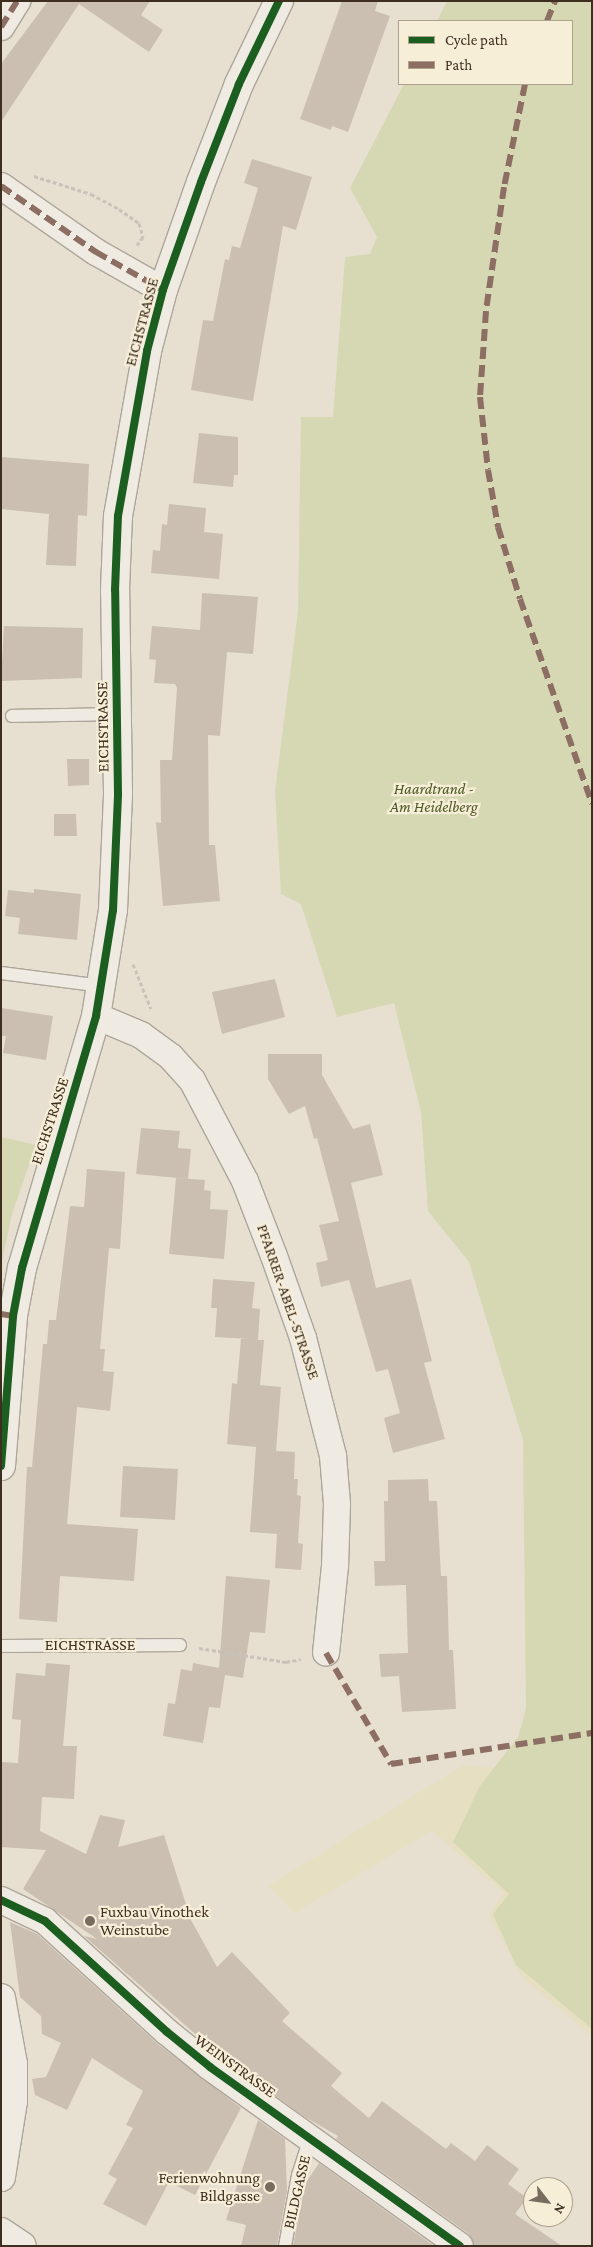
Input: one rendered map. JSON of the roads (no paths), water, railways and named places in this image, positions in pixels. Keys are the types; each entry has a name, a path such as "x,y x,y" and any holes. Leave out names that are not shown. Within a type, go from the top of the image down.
{"street":[{"path":"1,27 17,1"},
{"name":"EICHSTRASSE","path":"1,1466 7,1315 96,1016 102,986 117,857 118,516 147,351 163,290 239,84 279,1"},
{"name":"EICHSTRASSE","path":"4,188 121,267 163,290"},
{"name":"PFARRER-ABEL-STRASSE","path":"96,1016 141,1035 171,1057 192,1080 245,1181 274,1256 305,1346 333,1456 337,1504 335,1566 326,1654"},
{"name":"WEINSTRASSE","path":"1,1900 45,1921 167,2032 460,2246"},
{"path":"1,1998 13,2064 13,2101 1,2177"},
{"path":"1,2232 22,2246"}],"lane":[{"name":"EICHSTRASSE","path":"12,716 116,714"},
{"path":"1,973 102,986"},
{"name":"EICHSTRASSE","path":"1,1646 180,1645"},
{"name":"BILDGASSE","path":"284,2246 298,2175 310,2138"}],"place":[{"name":"Fuxbau Vinothek Weinstube","path":"90,1921"},
{"name":"Ferienwohnung Bildgasse","path":"270,2187"}],"park label":[{"name":"Haardtrand - Am Heidelberg","path":"434,798"}]}
